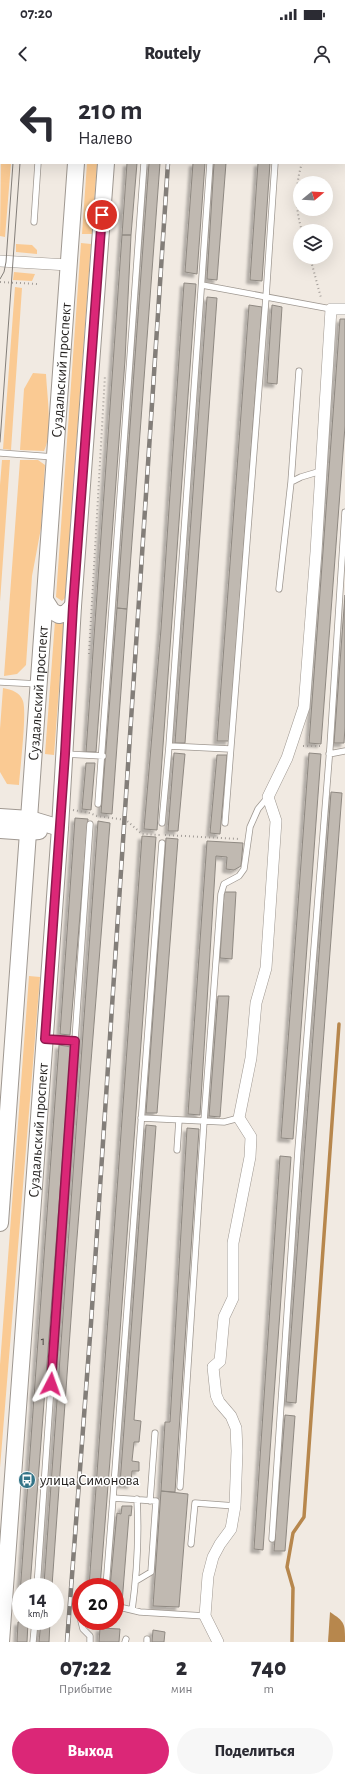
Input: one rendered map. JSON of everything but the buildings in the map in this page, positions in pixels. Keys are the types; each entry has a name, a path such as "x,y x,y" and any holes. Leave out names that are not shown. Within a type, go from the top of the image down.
{"main road":[{"name":"Суздальский проспект","path":"0,1223 76,164"},
{"name":"Суздальский проспект","path":"1,1642 3,1575 45,1039 65,754 73,606 106,164"},
{"path":"45,600 52,611 59,615 66,613 73,606"},
{"path":"0,817 29,826"},
{"path":"0,830 29,826 60,828"}],"street":[{"path":"0,261 68,265"},
{"path":"218,1642 205,1616 208,1576 213,1557 231,1529 235,1506 236,1428 231,1416 219,1402 216,1395 213,1367 220,1361 224,1317 233,1298 233,1243 250,1157 251,1137 240,1118 251,1058 256,1003 266,961 276,821 268,797 287,758 304,707 321,471 327,308 345,309"}],"lane":[{"path":"34,222 38,164"},
{"path":"98,804 144,164"},
{"path":"162,823 169,746 210,164"},
{"path":"225,824 275,164"},
{"path":"202,285 327,308"},
{"path":"279,588 291,482 299,371"},
{"path":"0,453 54,457"},
{"path":"291,482 301,477 321,471"},
{"path":"272,1539 298,1150 330,747 345,512"},
{"path":"0,682 39,684"},
{"path":"169,746 230,749"},
{"path":"329,754 345,751"},
{"path":"65,754 102,756"},
{"path":"180,1487 204,1121 221,894 224,884 239,876 244,869 250,827 258,809 268,797"},
{"path":"38,1578 90,824"},
{"path":"107,1578 162,844"},
{"path":"45,1039 75,1041"},
{"path":"142,1118 224,1122 240,1118"},
{"path":"177,1150 179,1120"},
{"path":"150,1501 155,1433"},
{"path":"113,1498 156,1501 151,1572 136,1581"},
{"path":"132,1610 136,1581 137,1499"},
{"path":"191,1544 195,1503 235,1506"},
{"path":"124,1608 205,1616"},
{"path":"33,1642 34,1630"},
{"path":"84,1630 90,1636 90,1642"}],"path":[{"path":"301,224 297,181 302,164"},
{"path":"312,264 327,308"},
{"path":"0,282 38,284"},
{"path":"89,654 105,372"},
{"path":"287,758 304,746 330,747"}],"shaded area":[{"path":"1,164 11,164 5,237 0,236"},
{"path":"87,164 97,164 92,234 82,234"},
{"path":"81,243 91,244 65,598 62,601 56,597"},
{"path":"16,244 32,245 37,250 37,254 16,252"},
{"path":"14,272 35,274 32,281 13,280"},
{"path":"15,287 22,288 11,450 3,449"},
{"path":"33,373 46,374 49,424 47,443 44,451 20,450 24,389"},
{"path":"2,460 10,460 0,602 0,485"},
{"path":"20,460 38,460 45,465 41,528 32,576 26,665 17,674 4,676"},
{"path":"55,621 61,624 64,622 54,755 45,754"},
{"path":"3,688 18,693 22,698 24,707 24,729 19,785 7,784 0,772 0,729"},
{"path":"29,976 40,977 0,1468 0,1365"},
{"path":"330,1612 339,1618 343,1624 345,1631 345,1642 328,1642"}],"waterway":[{"path":"292,1642 293,1588 287,1567 293,1533 304,1517 339,1024"}],"tram line":[{"path":"0,279 4,272 6,262 13,164"},
{"path":"0,442 20,164"}],"railway":[{"path":"67,1642 91,1323 168,164"}],"place":[{"name":"улица Симонова","path":"27,1480"}],"route":[{"path":"51,1384 75,1041 45,1039 65,754 73,606 102,215"}]}
